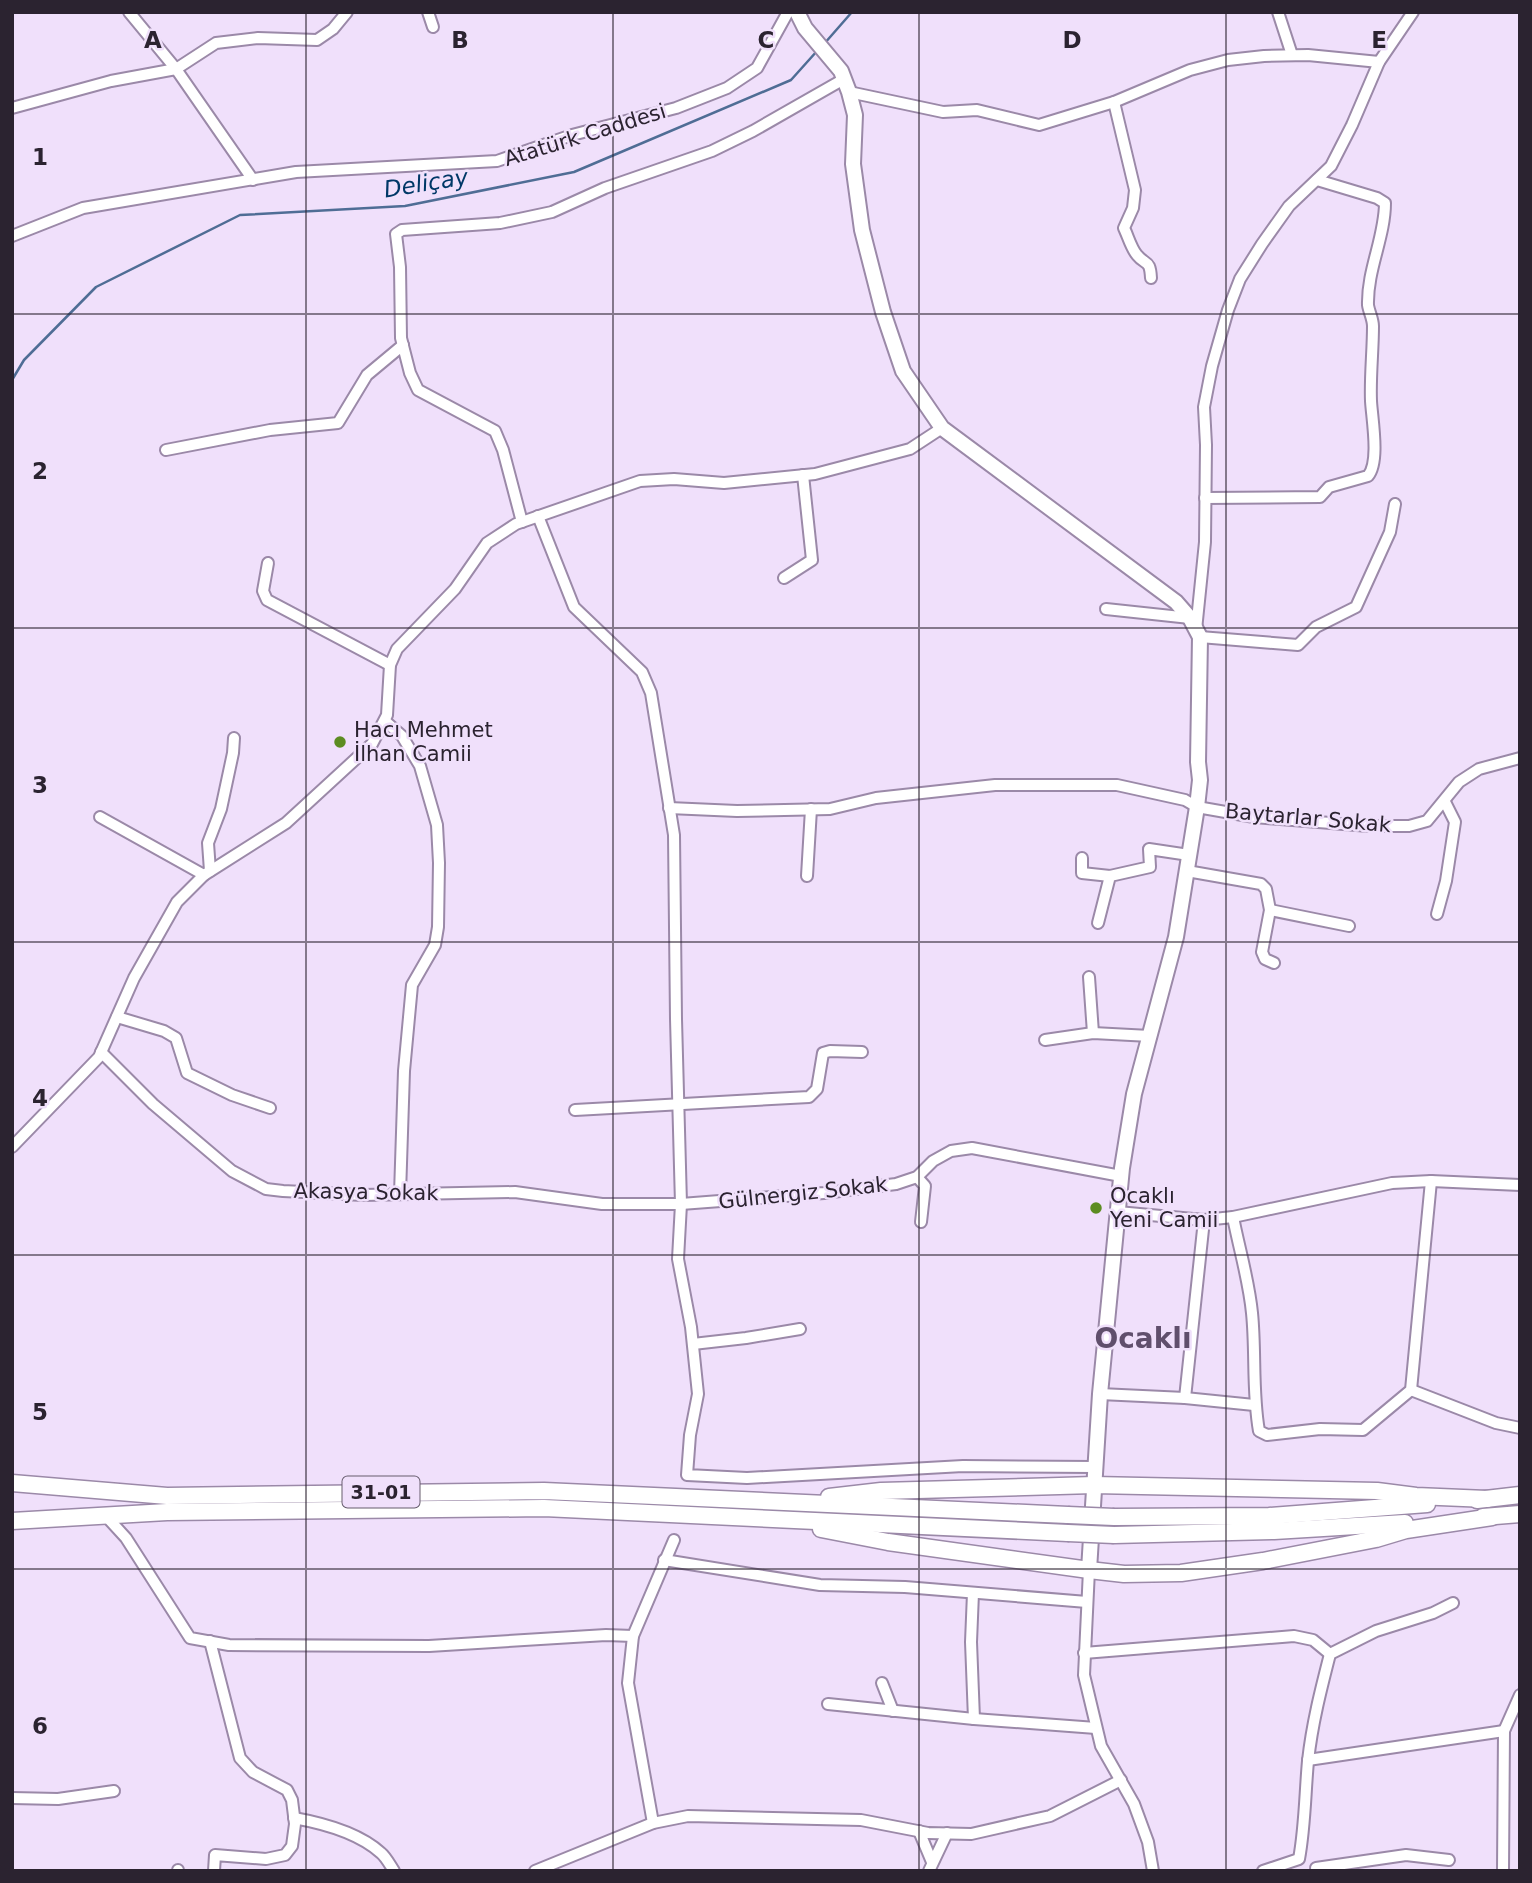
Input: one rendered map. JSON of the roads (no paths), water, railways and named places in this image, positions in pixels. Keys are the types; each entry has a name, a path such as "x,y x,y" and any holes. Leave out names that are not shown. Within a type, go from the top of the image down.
{"highway":[{"name":"31-01","path":"12,1483 167,1496 544,1491 749,1509 888,1542 1089,1570"},
{"path":"1094,1485 1377,1491 1416,1496 1487,1499"},
{"name":"31-01","path":"12,1521 105,1515 366,1508 749,1509 881,1491 1094,1485"},
{"path":"749,1509 1114,1517 1269,1516 1520,1495"},
{"path":"749,1509 1114,1535 1274,1531 1520,1514"},
{"path":"1089,1570 1124,1574 1181,1573 1263,1561 1376,1539 1406,1530 1492,1517"}],"main road":[{"path":"797,12 845,80 855,115 853,164 860,219 883,312 903,371 942,428 1176,602 1195,628 1200,780 1197,807 1176,937 1134,1094 1121,1176 1100,1394 1089,1570"}],"street":[{"path":"128,12 176,69 253,180"},
{"path":"12,108 110,81 176,69 216,43 258,38 317,40 333,29 346,12"},
{"path":"428,12 433,27"},
{"name":"Atatürk Caddesi","path":"12,236 83,208 296,172 497,161 572,135 676,108 726,88 757,68 788,12"},
{"path":"1278,12 1292,55"},
{"path":"1195,628 1205,542 1204,407 1228,310 1240,279 1289,206 1331,166 1379,62 1413,12"},
{"path":"522,522 503,450 495,431 418,390 410,373 403,345 400,311 400,267 396,234 402,230 500,223 552,212 605,188 712,151 845,80 943,112 977,110 1039,125 1114,102 1190,70 1228,60 1292,55 1379,62"},
{"path":"1114,102 1135,190 1133,208 1124,228 1137,256 1151,267 1151,278"},
{"path":"1205,498 1320,497 1329,487 1371,472 1375,443 1371,399 1373,324 1368,305 1385,203 1377,198 1317,180"},
{"path":"166,450 270,430 338,424 367,374 403,345"},
{"path":"12,1147 99,1057 134,978 177,902 207,873 286,823 372,744 387,715 390,665 397,649 455,589 487,544 522,522 640,481 674,479 724,483 815,474 910,449 942,428"},
{"path":"784,578 811,560 803,475"},
{"path":"1106,609 1195,628 1298,645 1316,627 1356,607 1390,532 1395,504"},
{"path":"538,516 574,607 642,672 651,693 674,835 681,1204 678,1259 693,1344 698,1394 690,1435 687,1475 747,1478 962,1466 1096,1467"},
{"path":"268,563 263,591 267,600 390,665"},
{"path":"384,720 402,736 420,766 437,825 439,863 438,927 435,944 412,985 404,1070 400,1194"},
{"path":"207,873 208,843 221,809 234,738"},
{"name":"Baytarlar Sokak","path":"669,808 737,811 830,809 876,799 995,785 1117,785 1185,800 1197,807 1254,817 1409,826 1427,821 1459,782 1479,768 1520,758"},
{"path":"1437,914 1446,881 1455,822 1445,802"},
{"path":"807,876 811,809"},
{"path":"100,817 207,873"},
{"path":"1082,858 1082,873 1110,876 1150,867 1149,849 1189,855"},
{"path":"1187,871 1261,884 1266,889 1270,910 1262,952 1265,959 1274,962"},
{"path":"1098,923 1110,876"},
{"path":"1270,910 1349,926"},
{"path":"1089,977 1093,1034"},
{"path":"117,1017 164,1031 176,1038 187,1073 232,1095 270,1108"},
{"path":"1045,1040 1093,1034 1150,1036"},
{"name":"Akasya Sokak","path":"101,1052 153,1104 232,1171 266,1189 350,1194 515,1192 603,1204 681,1204"},
{"path":"575,1110 809,1097 817,1088 823,1053 862,1052"},
{"name":"Gülnergiz Sokak","path":"681,1204 824,1193 896,1184 917,1177 933,1161 951,1151 972,1149 1121,1176"},
{"path":"917,1177 925,1186 922,1222"},
{"path":"1118,1212 1204,1220 1233,1217 1392,1183 1431,1181 1520,1185"},
{"path":"1233,1217 1252,1310 1256,1361 1254,1405 1259,1431 1267,1435 1320,1429 1363,1430 1411,1390 1431,1181"},
{"path":"1185,1398 1204,1220"},
{"path":"693,1344 800,1329"},
{"path":"1411,1390 1496,1423 1520,1428"},
{"path":"1100,1394 1254,1405"},
{"path":"105,1515 127,1538 190,1638 229,1645 429,1646 606,1635 633,1636"},
{"path":"653,1823 628,1683 633,1636 674,1540"},
{"path":"664,1560 820,1585 905,1587 1087,1602"},
{"path":"1089,1570 1084,1675 1101,1746 1134,1804 1153,1871"},
{"path":"973,1593 971,1642 974,1719"},
{"path":"1299,1859 1304,1834 1308,1760 1317,1704 1330,1654 1376,1631 1433,1613 1454,1603"},
{"path":"1084,1653 1294,1636 1313,1640 1330,1654"},
{"path":"210,1641 240,1758 253,1772 287,1790 292,1800 294,1818 292,1846 285,1855 266,1865 215,1855 214,1871"},
{"path":"882,1683 894,1711"},
{"path":"1503,1871 1504,1731 1520,1695"},
{"path":"828,1704 1096,1728"},
{"path":"1308,1760 1504,1731"},
{"path":"535,1871 653,1823 688,1816 861,1820 919,1831 971,1834 1050,1816 1121,1780"},
{"path":"12,1798 58,1799 114,1791"},
{"path":"294,1818 313,1822 369,1844 383,1854 394,1871"},
{"path":"919,1831 931,1866"},
{"path":"931,1866 947,1833"},
{"path":"1264,1871 1299,1859 1316,1861 1316,1870 1405,1855 1448,1860"}],"waterway":[{"name":"Deliçay","path":"824,44 852,12"},
{"name":"Deliçay","path":"12,380 24,360 96,287 240,215 405,206 574,172 791,80 817,51"}],"place":[{"name":"Hacı Mehmet İlhan Camii","path":"340,742"},
{"name":"Ocaklı Yeni Camii","path":"1096,1208"}],"district":[{"name":"Ocaklı","path":"1143,1338"}]}
